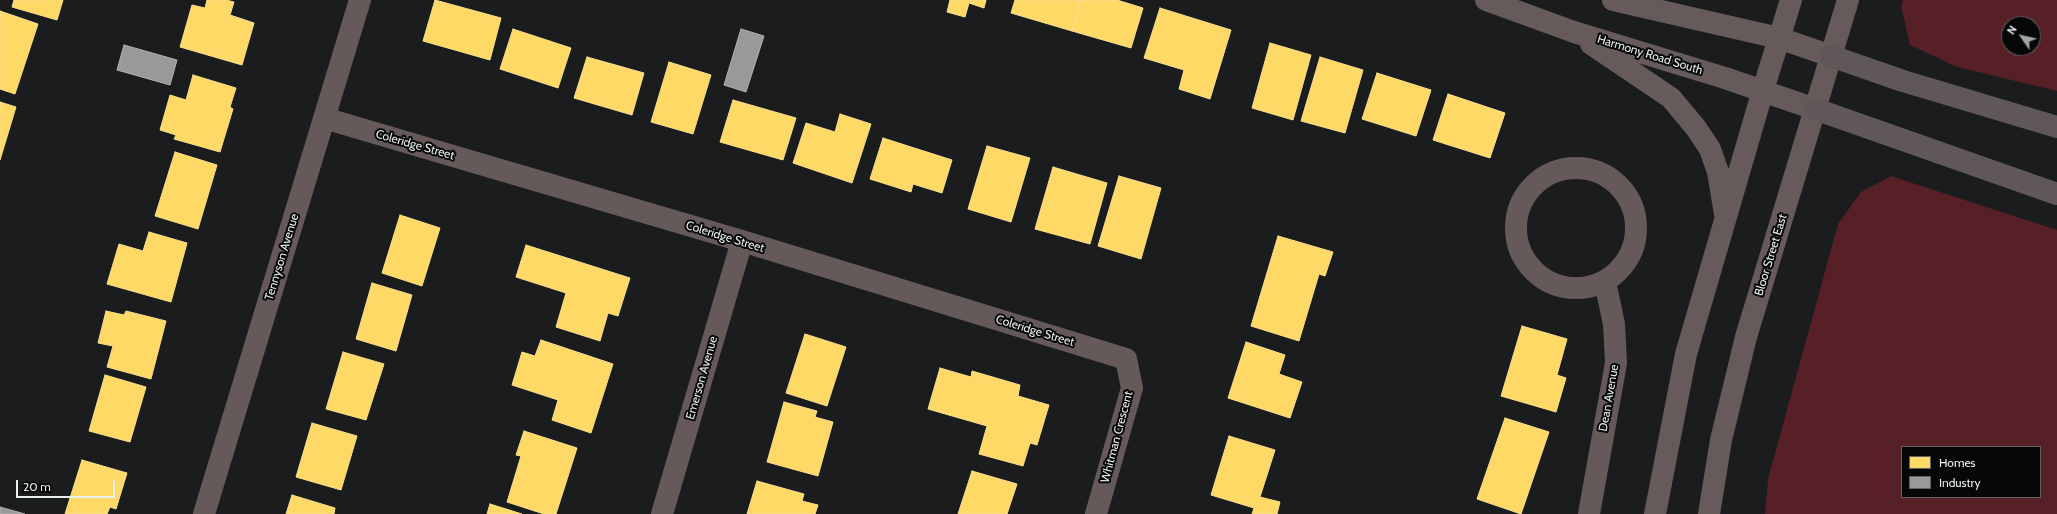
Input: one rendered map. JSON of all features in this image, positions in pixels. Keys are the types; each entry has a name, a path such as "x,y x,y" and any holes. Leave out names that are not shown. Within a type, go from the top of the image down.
{"highway":[{"path":"1831,56 1903,81 2057,127"},
{"path":"1815,109 2057,194"}],"main road":[{"name":"Harmony Road South","path":"1486,0 1574,32 1763,90 1815,109"},
{"path":"1613,0 1779,38 1831,56"},
{"path":"1655,514 1686,354 1763,90 1791,0"},
{"name":"Bloor Street East","path":"1709,514 1721,440 1746,337 1848,0"},
{"path":"1574,32 1671,98 1689,120 1710,149 1718,172 1726,221"}],"street":[{"name":"Tennyson Avenue","path":"204,514 360,0"},
{"name":"Coleridge Street","path":"324,118 742,241 1126,359"},
{"path":"1571,168 1591,170 1611,178 1625,192 1635,211 1637,232 1632,252 1621,269 1605,282 1587,288 1568,288 1550,283 1534,272 1523,256 1517,238 1517,219 1523,201 1534,185 1551,173 1571,168"},
{"name":"Emerson Avenue","path":"662,514 742,241"},
{"name":"Dean Avenue","path":"1589,514 1616,363 1614,324 1605,282"},
{"name":"Whitman Crescent","path":"1096,514 1132,388 1126,359"}],"shaded area":[{"path":"1903,0 2057,0 2057,91 1957,67 1910,45 1901,6"},
{"path":"1891,176 2057,230 2057,514 1765,514 1768,479 1838,224 1861,192"}],"building: Homes":[{"path":"14,0 63,0 57,20 12,7"},
{"path":"207,0 226,0 234,2 230,15 254,23 242,65 180,47 192,5 205,8"},
{"path":"435,0 501,18 490,60 423,41"},
{"path":"950,0 986,0 984,8 969,3 965,17 947,12"},
{"path":"1015,0 1081,0 1072,31 1011,13"},
{"path":"1081,0 1117,0 1143,8 1131,48 1072,31"},
{"path":"1160,8 1231,30 1210,99 1179,89 1184,70 1144,58"},
{"path":"0,11 38,24 15,94 0,89"},
{"path":"513,29 571,48 558,88 500,69"},
{"path":"1270,43 1311,55 1293,120 1252,108"},
{"path":"587,57 644,73 632,115 574,98"},
{"path":"1320,57 1363,70 1345,133 1301,121"},
{"path":"669,62 711,75 693,134 651,122"},
{"path":"1377,73 1431,90 1416,136 1362,119"},
{"path":"193,75 236,88 230,107 233,109 220,152 174,139 176,135 160,130 170,95 186,100"},
{"path":"1448,94 1505,113 1490,158 1433,140"},
{"path":"733,100 796,118 783,160 720,142"},
{"path":"0,102 16,107 0,160"},
{"path":"840,114 871,124 852,183 793,163 806,123 835,132"},
{"path":"883,138 952,160 942,193 913,184 911,192 870,179"},
{"path":"987,146 1030,158 1011,222 968,209"},
{"path":"175,152 217,165 198,229 155,216"},
{"path":"1053,167 1107,183 1090,244 1035,229"},
{"path":"1119,176 1161,188 1141,259 1098,246"},
{"path":"400,215 440,228 422,286 382,273"},
{"path":"149,232 187,243 171,302 107,284 119,244 143,251"},
{"path":"1278,236 1333,252 1325,276 1319,274 1299,341 1251,326"},
{"path":"526,245 630,278 618,316 608,313 600,341 556,327 566,293 516,277"},
{"path":"372,283 412,295 396,351 356,339"},
{"path":"106,311 124,315 126,311 166,321 151,379 107,367 113,346 98,343"},
{"path":"1522,326 1567,339 1557,375 1566,378 1556,412 1501,396"},
{"path":"805,334 846,347 827,406 786,393"},
{"path":"541,340 613,364 591,433 552,420 558,400 512,385 522,352 535,356"},
{"path":"1246,342 1285,355 1279,374 1302,382 1290,418 1228,398"},
{"path":"343,352 384,364 366,420 326,409"},
{"path":"940,368 971,377 972,371 1020,385 1018,396 1049,405 1037,445 1030,443 1023,466 979,454 987,426 928,409"},
{"path":"105,375 146,387 130,442 89,431"},
{"path":"784,402 817,411 815,417 833,422 818,476 767,462"},
{"path":"1505,418 1549,432 1521,514 1477,499"},
{"path":"312,423 357,436 341,490 296,477"},
{"path":"524,431 577,448 556,514 544,514 507,502 521,456 516,455"},
{"path":"1229,436 1275,450 1260,497 1280,502 1277,514 1252,514 1254,508 1211,495"},
{"path":"82,460 127,473 116,509 110,507 107,514 65,514"},
{"path":"972,471 1017,484 1007,514 958,514"},
{"path":"757,481 804,494 802,501 818,505 815,514 747,514"},
{"path":"292,495 335,508 334,514 286,514"},
{"path":"490,504 522,514 487,514"}],"building: Industry":[{"path":"741,29 764,36 746,92 724,85"},
{"path":"124,45 177,60 170,85 117,70"},
{"path":"0,507 25,514 0,514"}]}
